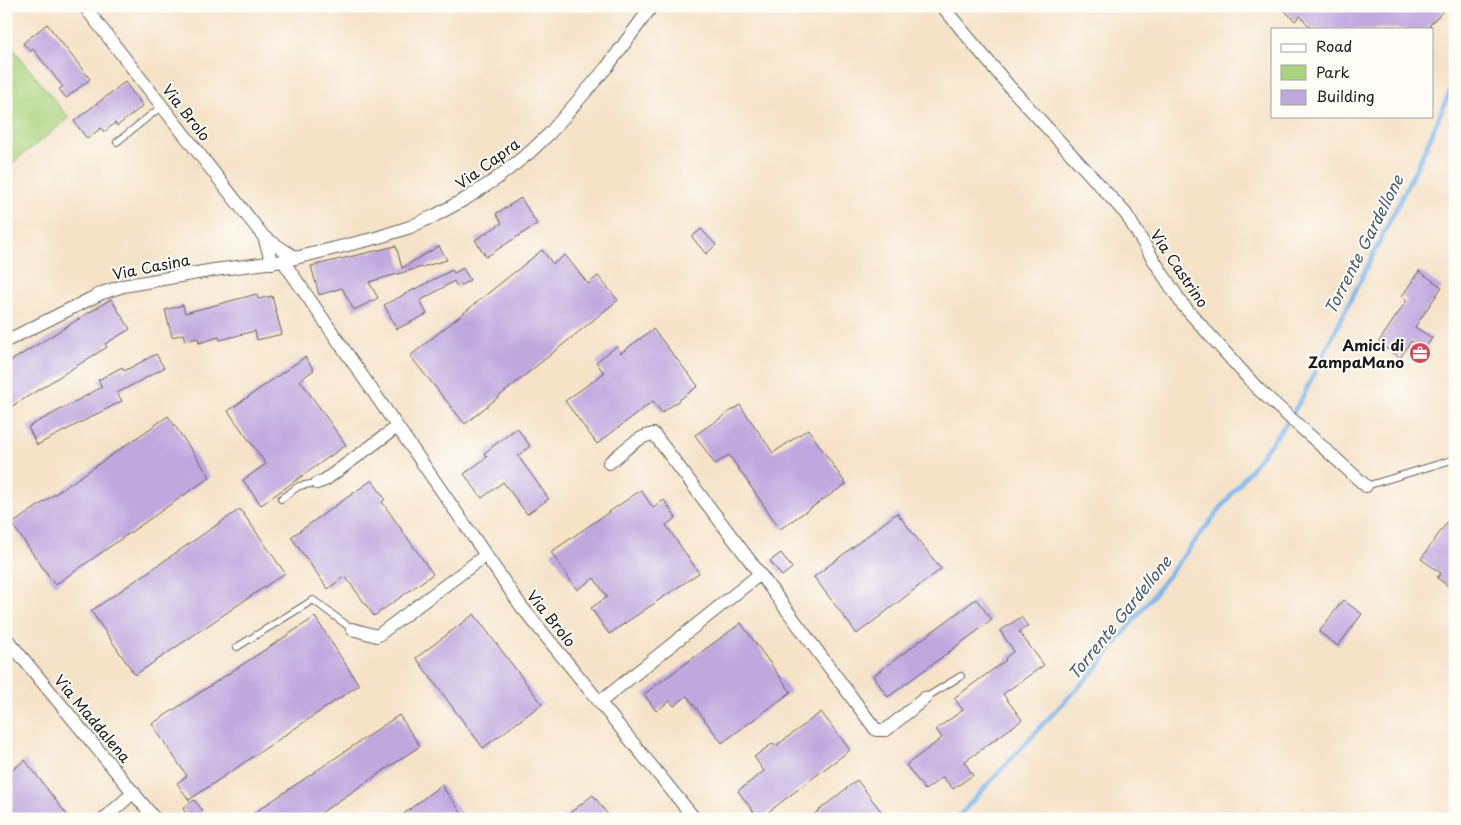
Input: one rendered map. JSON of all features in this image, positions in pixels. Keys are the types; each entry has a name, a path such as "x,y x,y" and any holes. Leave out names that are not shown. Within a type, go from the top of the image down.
{"street":[{"name":"Via Brolo","path":"84,6 264,237 277,262 397,427 521,606 695,819"},
{"name":"Via Capra","path":"277,262 376,238 410,227 467,198 496,179 530,152 570,112 607,67 652,6"},
{"name":"Via Castrino","path":"942,6 1008,85 1126,214 1182,304 1257,388 1347,471 1366,486"},
{"name":"Via Brolo","path":"264,237 296,258"},
{"name":"Via Casina","path":"6,341 102,293 123,286 214,270 277,262"},
{"path":"316,483 325,480 397,427"},
{"path":"609,463 647,434 654,434 876,730 886,730 925,698"},
{"path":"352,630 376,636 486,555"},
{"path":"600,702 760,574"},
{"name":"Via Maddalena","path":"6,638 155,819"},
{"path":"104,819 134,792"}],"lane":[{"path":"116,142 162,106"},
{"name":"Via Castrino","path":"1366,486 1455,459"},
{"path":"281,500 299,486 316,483"},
{"path":"237,647 313,600 352,630"},
{"path":"925,698 961,676"}],"green space":[{"path":"9,44 69,118 6,168 6,46"}],"building":[{"path":"1280,6 1448,6 1427,28 1311,28 1300,16 1295,21"},
{"path":"47,24 90,79 66,98 59,89 63,87 33,49 30,51 23,43"},
{"path":"125,82 143,106 117,126 115,123 104,132 101,128 87,139 74,121"},
{"path":"521,198 537,224 486,257 475,240 502,223 496,214"},
{"path":"701,229 716,245 706,254 692,237"},
{"path":"396,246 402,268 439,246 447,260 369,282 378,298 354,310 342,288 319,295 311,266"},
{"path":"542,250 553,264 565,255 588,284 598,276 618,300 465,424 410,356"},
{"path":"463,268 470,280 457,287 454,281 420,301 427,314 397,329 384,305 452,270 454,273"},
{"path":"1419,271 1442,287 1415,327 1432,338 1424,350 1411,341 1400,358 1378,343 1407,300 1402,296"},
{"path":"257,294 258,299 272,296 282,334 257,340 255,331 220,340 219,337 199,343 198,338 185,341 183,334 172,337 165,310 183,305 185,313"},
{"path":"111,299 130,329 105,344 107,347 6,410 6,364"},
{"path":"653,329 698,386 662,413 653,401 597,444 565,401 604,373 596,362 617,346 621,353"},
{"path":"156,354 164,368 117,393 122,401 37,445 28,427 102,387 98,380 122,367 124,371"},
{"path":"305,357 314,370 300,380 346,445 261,505 243,480 266,464 228,411"},
{"path":"740,405 773,453 808,429 846,484 780,529 729,455 715,464 695,435"},
{"path":"168,416 210,477 55,585 12,524"},
{"path":"517,428 530,446 518,456 549,499 527,514 503,482 482,498 464,474 487,457 484,453"},
{"path":"372,480 385,499 382,502 433,574 374,616 345,576 328,589 291,537"},
{"path":"641,490 653,508 664,500 676,518 666,525 699,573 609,634 591,608 607,597 594,578 577,590 551,552"},
{"path":"240,509 285,573 135,675 91,611"},
{"path":"897,513 941,569 857,634 814,577"},
{"path":"1448,521 1455,527 1455,591 1437,578 1441,573 1421,559"},
{"path":"781,553 792,568 782,576 770,561"},
{"path":"976,599 992,620 888,697 873,676"},
{"path":"1343,600 1362,614 1338,646 1319,632"},
{"path":"474,614 542,704 483,748 416,658"},
{"path":"315,617 359,685 189,800 177,783 187,776 152,724"},
{"path":"1021,617 1028,626 1019,632 1044,665 1003,694 1022,720 964,762 973,775 953,789 943,777 925,790 906,765 942,738 936,729 963,710 954,698 1006,660 1005,658 1014,651 1000,631"},
{"path":"741,623 791,692 722,743 687,696 674,706 670,701 656,711 644,694"},
{"path":"821,712 850,750 759,819 738,791 764,771 754,757 773,743 776,746"},
{"path":"399,715 420,746 312,819 245,819"},
{"path":"25,760 70,819 6,819 6,775"},
{"path":"857,780 887,819 808,819"},
{"path":"441,785 466,819 397,819"},
{"path":"593,795 611,819 562,819"},
{"path":"194,800 203,811 194,819 191,819 183,809"}],"waterway":[{"name":"Torrente Gardellone","path":"1291,416 1302,398 1424,152 1455,80"},
{"name":"Torrente Gardellone","path":"956,819 1095,670 1289,420"}],"place":[{"name":"Amici di ZampaMano","path":"1420,353"}]}
